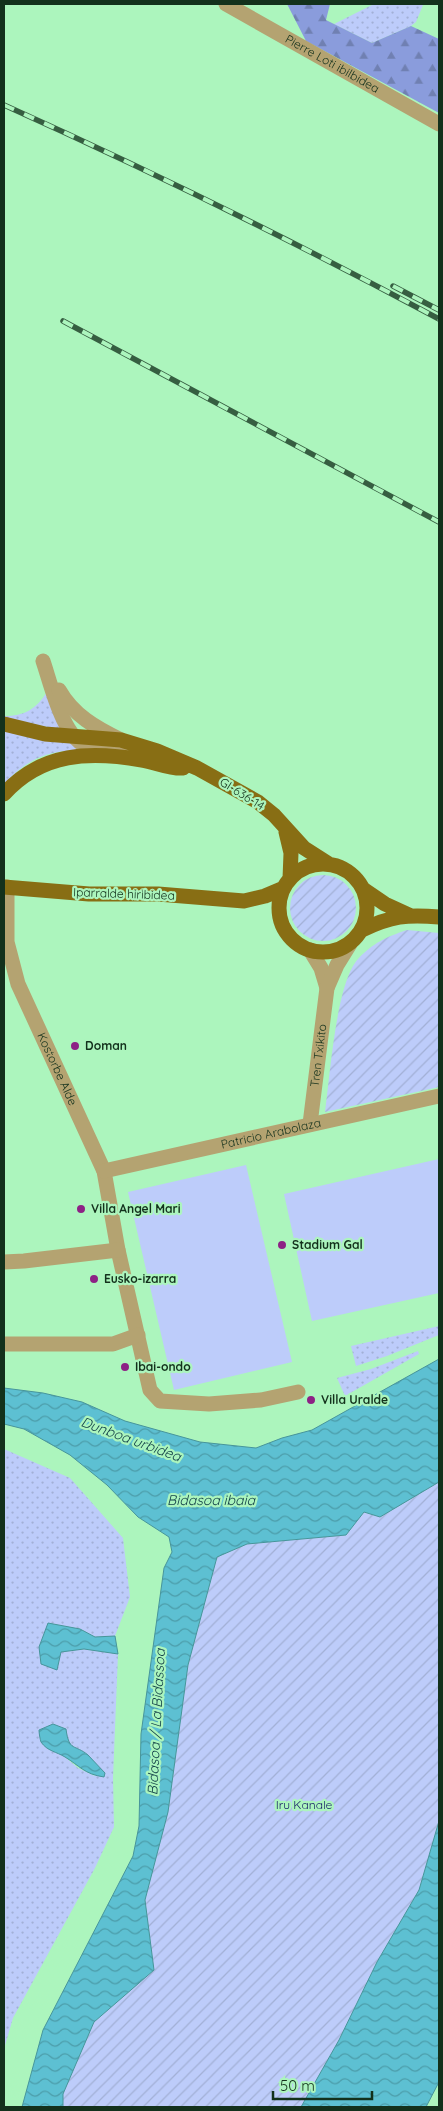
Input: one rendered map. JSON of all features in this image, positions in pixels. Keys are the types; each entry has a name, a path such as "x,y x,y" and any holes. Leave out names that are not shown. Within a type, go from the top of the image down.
{"main road":[{"name":"GI-636-14","path":"4,724 37,732 121,740 157,751 250,797 267,809 304,848 329,864"},
{"path":"4,794 18,780 32,770 65,757 92,755 121,757 178,768 193,768"},
{"name":"GI-636-14","path":"283,826 291,852 287,883"},
{"path":"364,889 368,910 362,930 350,944 332,952 310,950 291,938 284,929 280,918 279,903 287,883 307,866 329,864 349,872 364,889 384,904 410,915"},
{"name":"Iparralde hiribidea","path":"244,901 264,896 287,883"},
{"name":"Iparralde hiribidea","path":"5,887 89,894 158,894 244,901 263,908 280,918"},
{"path":"362,930 385,920 410,915 439,917"}],"street":[{"name":"Pierre Loti ibilbidea","path":"226,4 439,124"},
{"path":"121,740 84,720 66,703 43,661 68,730 82,744 89,747 156,756 193,768"},
{"name":"Kostorbe Alde","path":"5,887 7,942 18,984 104,1171 118,1250 150,1390 160,1401 209,1404 261,1400 298,1392"},
{"name":"Tren Txikito","path":"310,1124 327,988 337,965 350,944"},
{"name":"Tren Txikito","path":"310,950 321,968 327,988"},
{"name":"Patricio Arabolaza","path":"104,1171 439,1096"},
{"path":"4,1262 118,1250"},
{"path":"4,1344 113,1344 138,1335"}],"green space":[{"path":"287,4 330,4 326,20 372,43 411,26 439,39 439,113 306,41"},
{"path":"374,4 423,5 416,22 411,26 372,43 334,24"},
{"path":"47,692 64,730 4,719 4,716 18,715 34,707"},
{"path":"4,729 70,739 85,750 72,750 51,754 31,761 4,784"},
{"path":"323,875 336,878 346,885 353,895 356,908 353,921 346,931 336,938 323,941 310,938 300,931 293,921 290,908 293,895 300,885 310,878"},
{"path":"407,930 439,933 439,1087 325,1112 335,1031 344,988 350,971 358,959 375,945 386,938"},
{"path":"439,1159 439,1293 312,1321 284,1194"},
{"path":"246,1165 292,1362 174,1390 128,1192"},
{"path":"439,1326 439,1335 356,1366 351,1346"},
{"path":"418,1351 419,1354 345,1396 337,1378 371,1369"},
{"path":"4,1449 70,1478 123,1538 130,1597 115,1636 95,1637 80,1629 48,1623 57,1669 61,1652 84,1649 118,1654 113,1778 114,1827 95,1868 13,2018 4,2049","holes":["67,1739 73,1748 86,1754 95,1776 78,1768 65,1757"]},
{"name":"Iru Kanale","path":"439,1482 439,1821 419,1890 377,1962 339,2040 301,2107 63,2107 63,2094 94,2022 154,1970 145,1900 168,1812 188,1665 217,1557 247,1544 346,1535 364,1512 380,1517"}],"water":[{"name":"Bidasoa ibaia","path":"439,1359 439,1482 380,1517 364,1512 346,1535 247,1544 217,1557 188,1665 168,1812 145,1900 154,1970 94,2022 63,2094 63,2107 22,2107 43,2030 133,1856 139,1826 141,1734 164,1568 172,1552 169,1537 138,1517 107,1485 70,1455 24,1429 4,1424 4,1388 43,1393 82,1402 125,1421 200,1442 256,1448 282,1438 312,1430"},
{"path":"48,1623 80,1629 95,1637 115,1636 118,1654 84,1649 61,1652 57,1670 41,1664 39,1647"},
{"path":"53,1724 66,1729 71,1744 88,1755 105,1773 104,1777 87,1772 43,1745 39,1730"},
{"path":"439,1821 439,2082 426,2107 301,2107 339,2040 377,1962 419,1890"}],"railway":[{"path":"4,105 223,208 439,319"},
{"path":"393,286 439,310"},
{"path":"63,321 439,522"}],"place":[{"name":"Doman","path":"75,1046"},
{"name":"Villa Angel Mari","path":"81,1209"},
{"name":"Stadium Gal","path":"282,1245"},
{"name":"Eusko-izarra","path":"94,1279"},
{"name":"Ibai-ondo","path":"125,1367"},
{"name":"Villa Uralde","path":"311,1400"}],"water label":[{"name":"Dunboa urbidea","path":"131,1439"},
{"name":"Bidasoa / La Bidassoa","path":"156,1722"}]}
